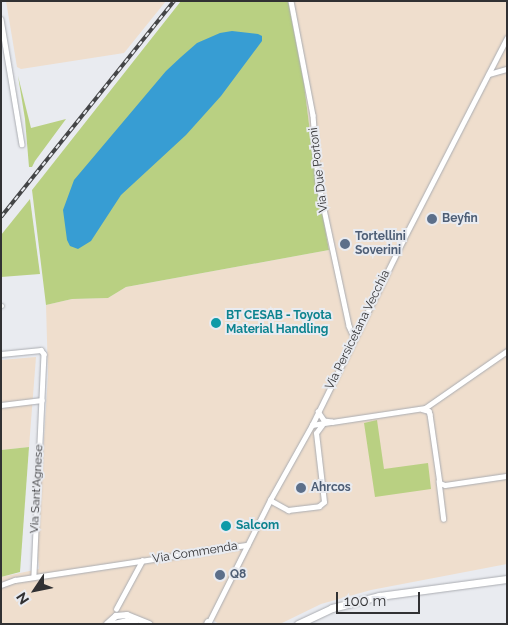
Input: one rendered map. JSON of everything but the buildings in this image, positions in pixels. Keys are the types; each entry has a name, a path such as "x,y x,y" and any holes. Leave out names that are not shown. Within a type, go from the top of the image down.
{"main road":[{"path":"298,624 332,608 379,596 507,579"}],"street":[{"name":"Via Due Portoni","path":"291,1 312,108 318,181 349,326 354,336"},
{"path":"1,19 22,144"},
{"name":"Via Persicetana Vecchia","path":"208,623 270,500 312,424 354,336 507,38"},
{"path":"494,63 505,69"},
{"path":"488,75 505,69"},
{"name":"Via Sant'Agnese","path":"1,354 41,350 43,352 34,577"},
{"path":"422,409 507,351"},
{"path":"1,405 42,400"},
{"path":"312,424 322,425 422,409 429,411 444,519"},
{"path":"318,412 324,421 332,422"},
{"path":"270,500 288,510 319,506 324,502 316,433 322,425"},
{"path":"438,480 445,485 507,476"},
{"path":"441,502 445,485"},
{"name":"Via Commenda","path":"1,585 6,581 247,545"},
{"name":"Via Commenda","path":"116,609 142,561"},
{"path":"106,624 116,616 127,615 149,624"},
{"path":"114,624 127,621 136,624"}],"shaded area":[{"path":"6,1 166,1 124,53 21,69 17,67"},
{"path":"288,1 507,1 507,564 371,590 321,604 280,624 219,624 210,618 207,624 1,624 1,577 39,569 37,547 48,375 46,305 72,299 108,298 126,287 329,250 316,180 304,84"},
{"path":"36,357 29,447 1,450 1,360"}],"green space":[{"path":"181,1 288,1 304,84 316,180 329,250 126,287 108,298 72,299 46,305 32,190"},
{"path":"18,76 31,128 66,119 32,167 29,167 25,119"},
{"path":"30,199 40,274 1,277 1,235"},
{"path":"377,420 384,469 428,463 431,489 375,497 364,423"},
{"path":"29,447 20,572 1,577 1,450"}],"water":[{"path":"232,31 258,34 262,36 262,41 221,96 186,135 121,195 91,241 78,249 70,246 67,240 63,210 74,180 166,71 197,43 220,33"}],"railway":[{"path":"1,217 174,1"}],"place":[{"name":"Beyfin","path":"432,219"},
{"name":"Tortellini Soverini","path":"345,244"},
{"name":"BT CESAB - Toyota Material Handling","path":"216,323"},
{"name":"Ahrcos","path":"301,488"},
{"name":"Salcom","path":"226,526"},
{"name":"Q8","path":"220,575"}]}
